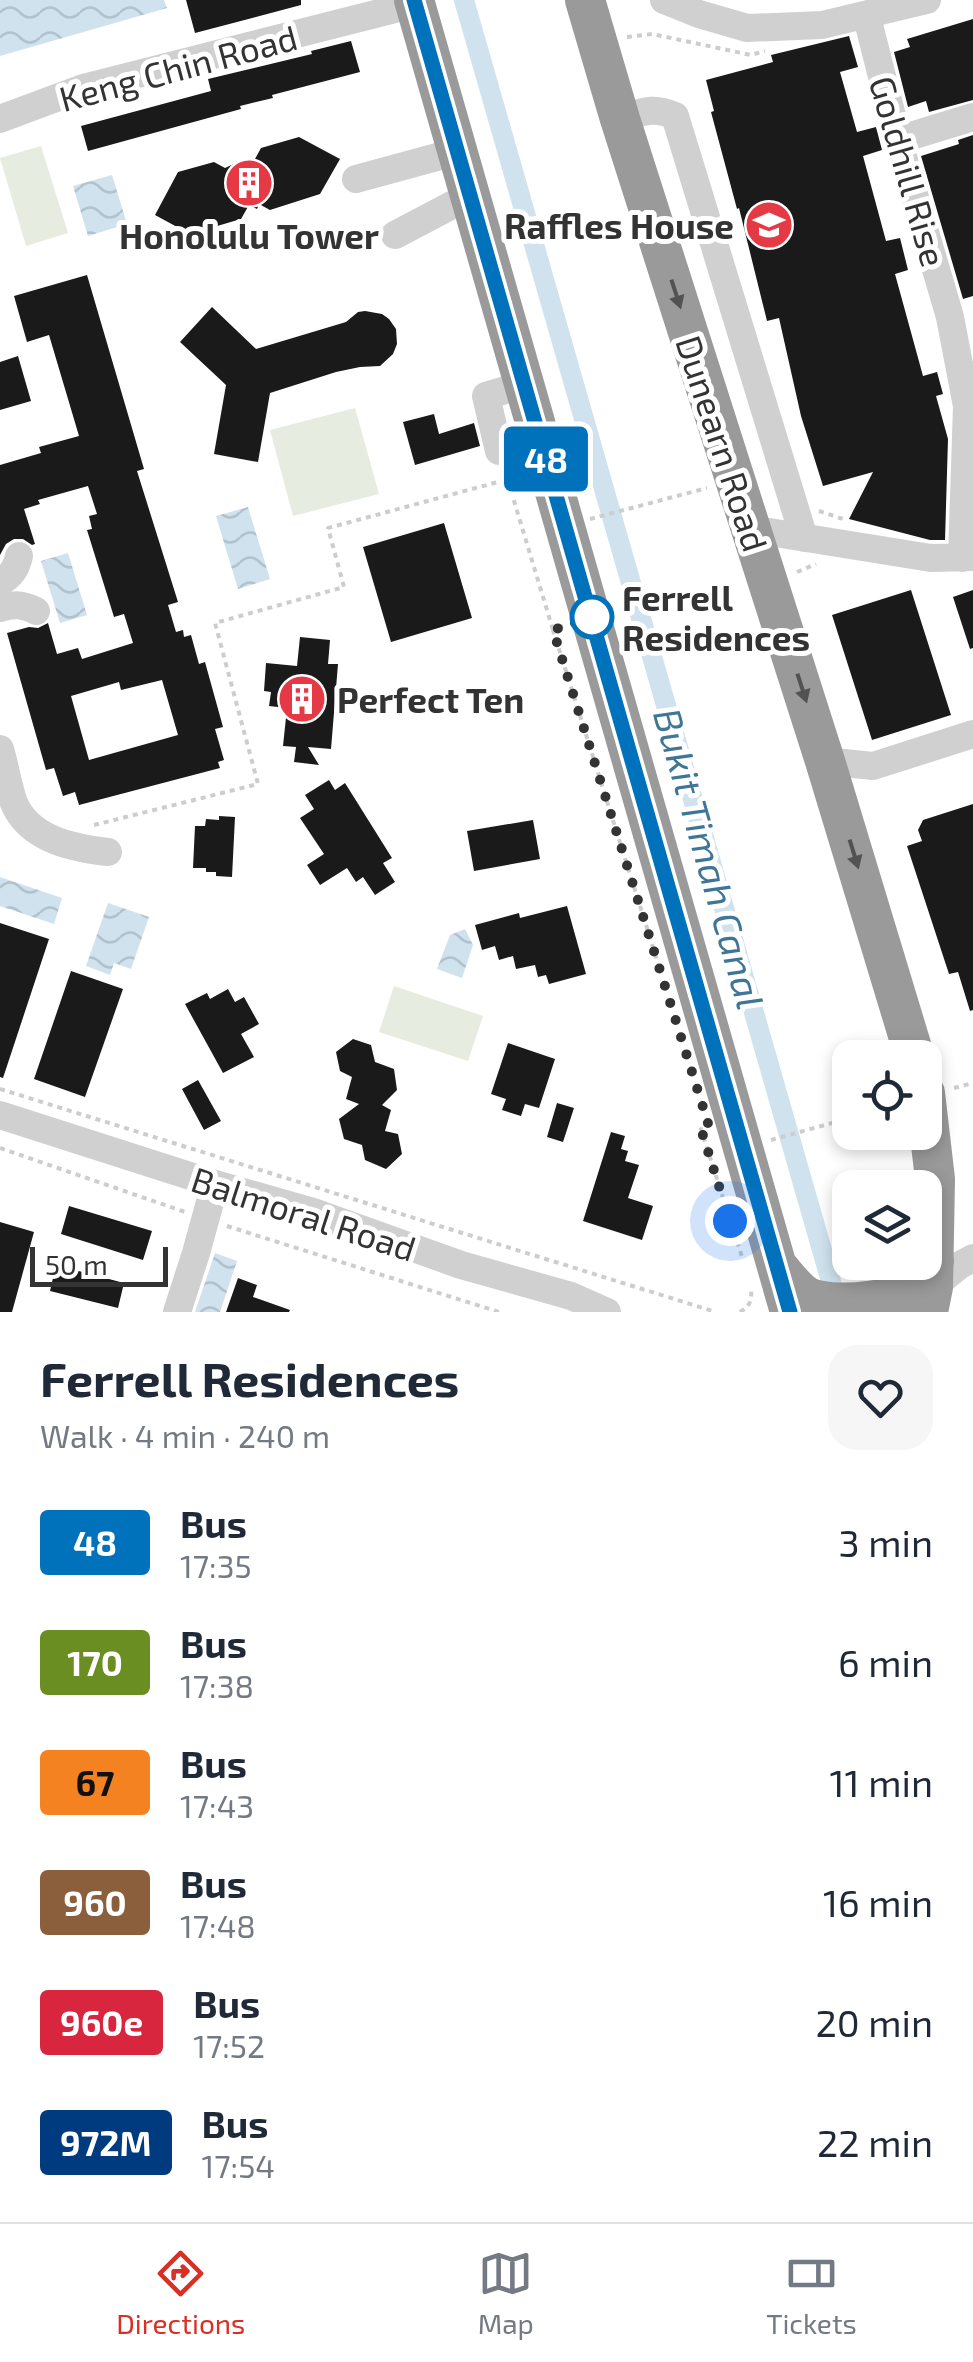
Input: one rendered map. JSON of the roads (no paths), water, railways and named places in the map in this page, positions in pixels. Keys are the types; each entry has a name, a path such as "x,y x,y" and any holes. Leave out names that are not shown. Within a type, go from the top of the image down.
{"highway":[{"name":"Dunearn Road","path":"585,0 910,1040"},
{"path":"415,2 545,456 757,1272 800,1305 860,1302 903,1293 921,1281 932,1280"}],"street":[{"path":"664,0 747,28 822,24 927,0"},
{"name":"Keng Chin Road","path":"0,120 83,88 415,2"},
{"name":"Goldhill Rise","path":"868,21 898,140 962,314 968,558"},
{"path":"620,119 651,110 675,116 804,538"},
{"path":"898,140 973,118"},
{"path":"356,179 458,151"},
{"path":"395,235 471,194"},
{"path":"750,529 931,558 968,558"},
{"path":"0,582 16,568 20,556"},
{"path":"0,608 13,604 36,611"},
{"path":"825,761 874,766 973,734"},
{"path":"0,748 15,806 34,830 61,842 108,852"},
{"path":"840,810 853,786 874,766"},
{"name":"Balmoral Road","path":"0,1115 313,1212 567,1304 607,1312"},
{"path":"176,1312 215,1184"}],"water":[{"path":"0,0 164,0 167,8 0,56"},
{"path":"112,175 127,224 88,236 73,186"},
{"path":"248,507 270,579 238,589 216,516"},
{"path":"68,553 87,615 60,623 41,561"},
{"path":"0,877 62,898 54,924 0,906"},
{"path":"108,903 149,917 131,969 114,963 110,975 86,966"},
{"path":"465,929 473,945 462,978 437,969 450,935"},
{"path":"215,1253 237,1261 220,1312 195,1312"}],"waterway":[{"name":"Bukit Timah Canal","path":"464,0 838,1306"}],"place":[{"name":"Honolulu Tower","path":"249,183"},
{"name":"Raffles House","path":"769,225"},
{"name":"Ferrell Residences","path":"592,617"},
{"name":"Perfect Ten","path":"302,699"}]}
